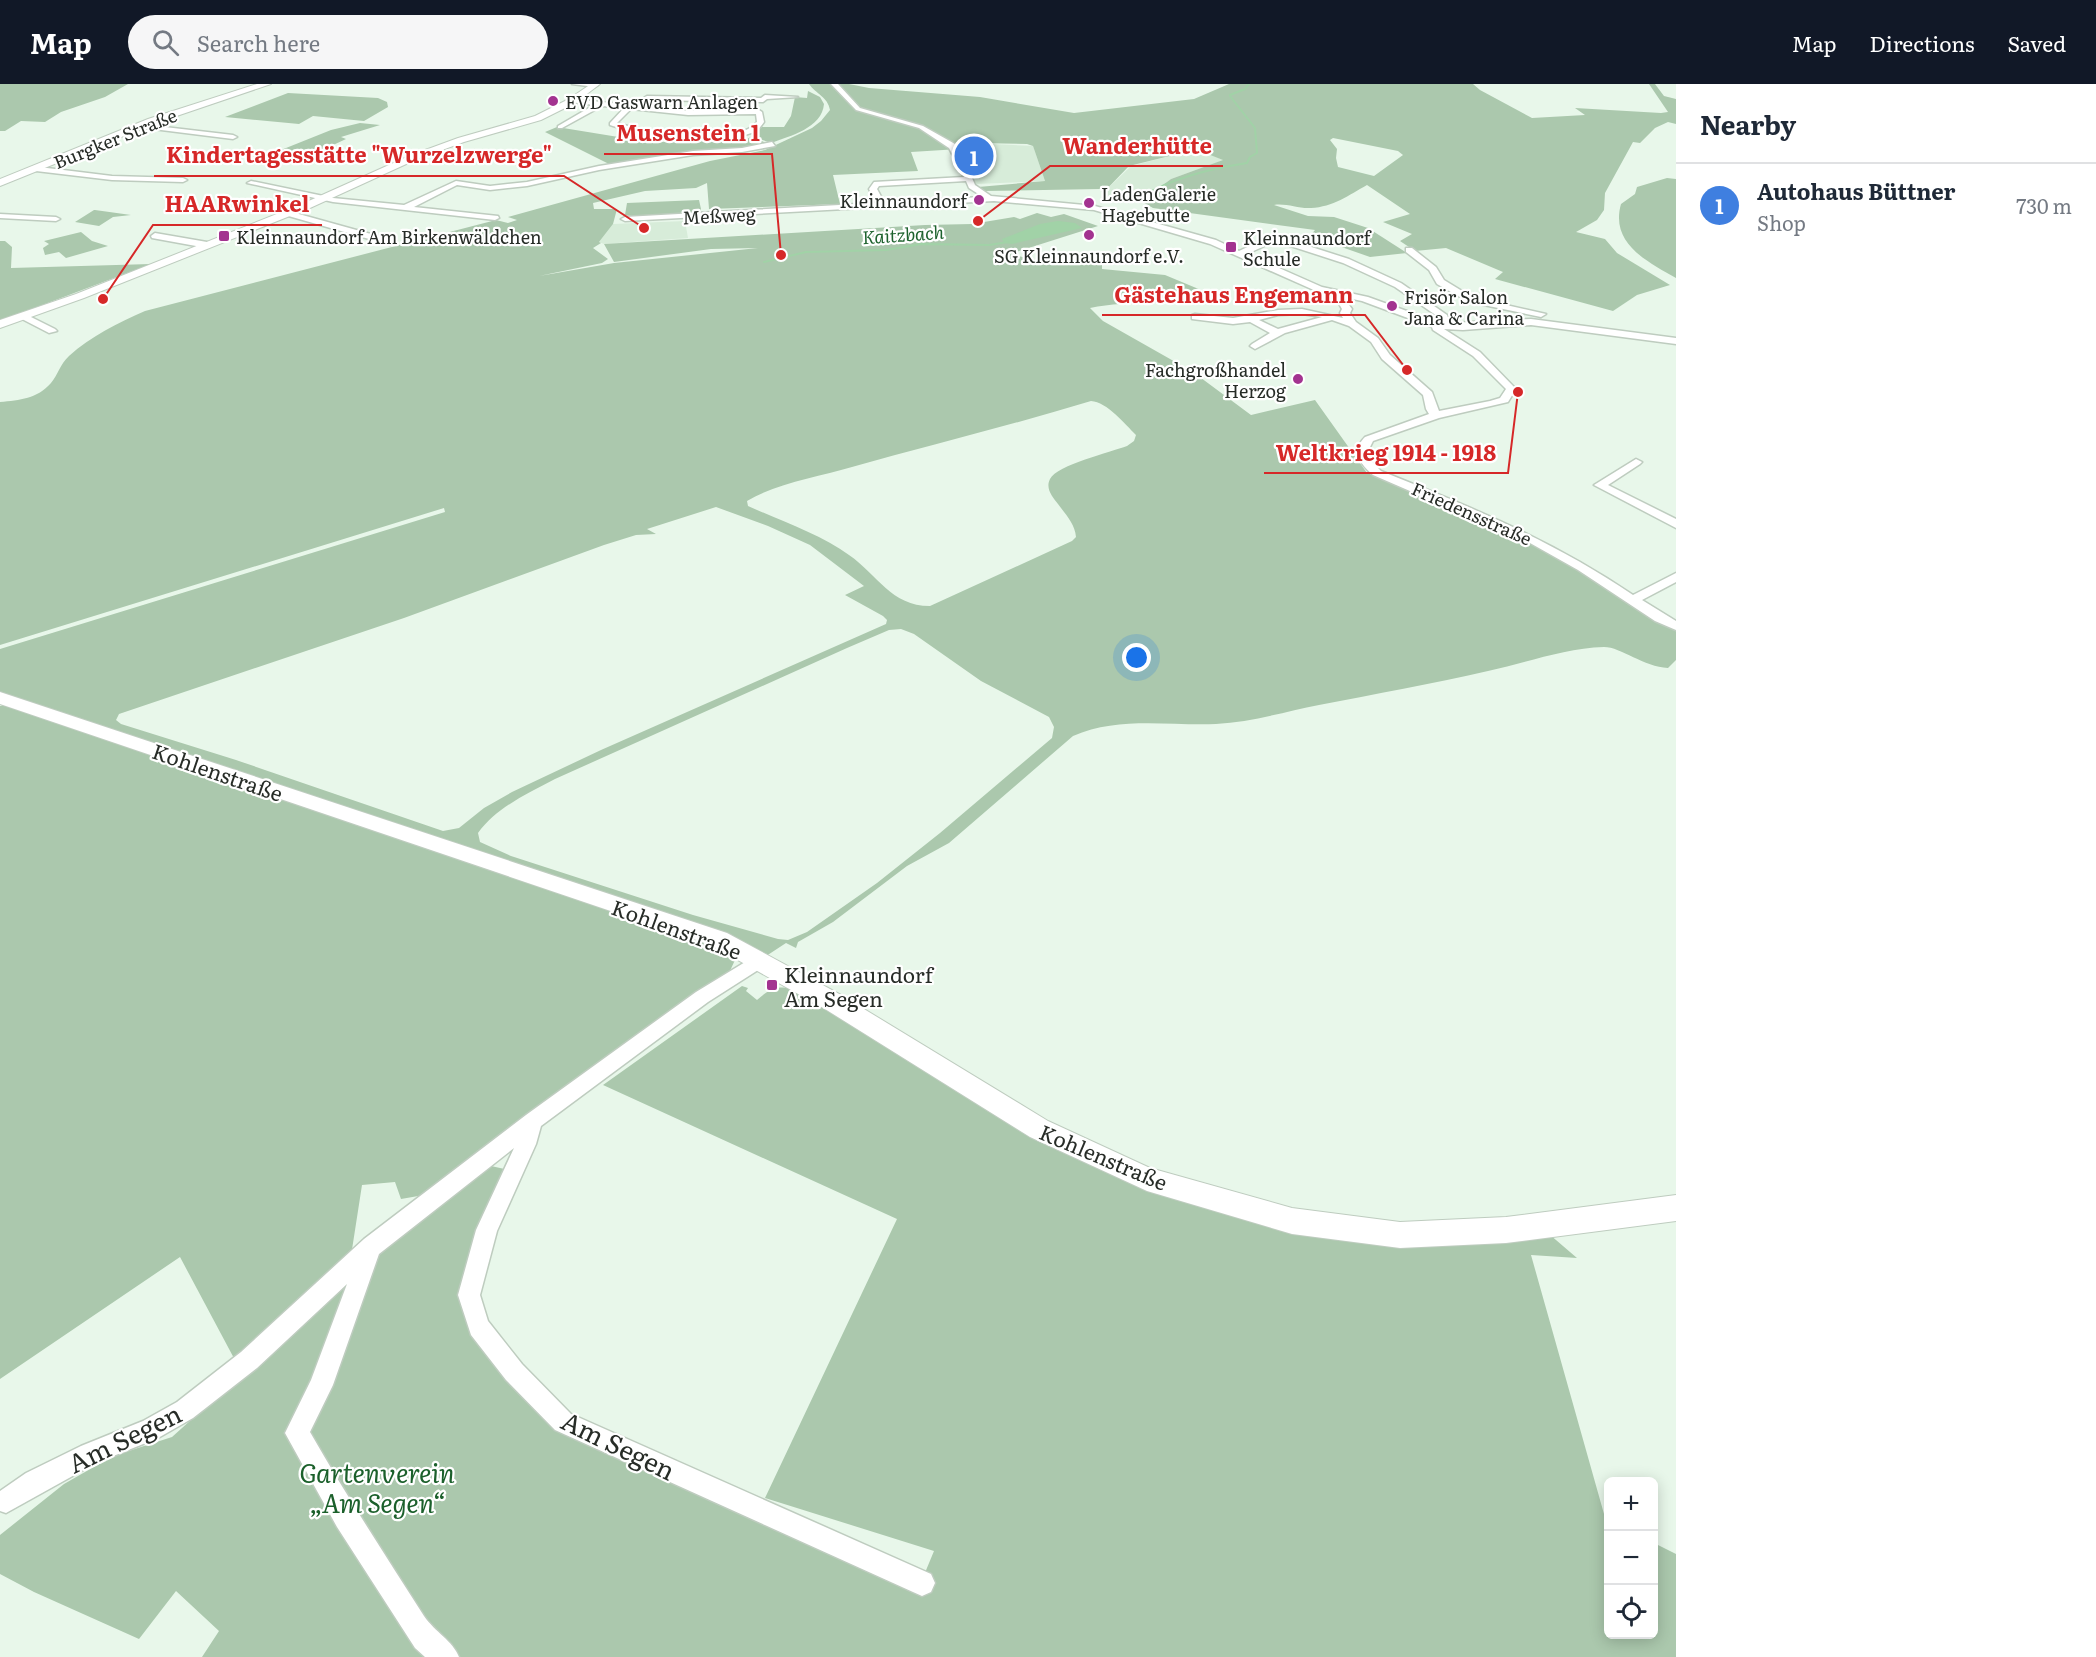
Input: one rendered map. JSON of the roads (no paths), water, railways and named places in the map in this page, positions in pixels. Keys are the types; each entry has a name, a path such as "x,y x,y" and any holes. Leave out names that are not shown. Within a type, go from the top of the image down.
{"main road":[{"name":"Burgker Straße","path":"0,183 39,169 139,126 266,84"}],"street":[{"path":"575,84 596,85"},
{"path":"834,84 858,109 921,127 952,146 976,190 992,199"},
{"path":"0,324 207,246 412,158 461,140 510,129 538,118 572,101 596,85"},
{"path":"641,98 763,100 765,97 795,98"},
{"path":"613,107 630,98"},
{"path":"628,108 612,124 634,130 668,133 747,132 761,122 759,112 763,100"},
{"path":"572,101 688,113 759,112"},
{"path":"560,127 599,105"},
{"path":"139,126 233,136"},
{"path":"405,208 456,183 490,188 527,184 599,168 641,164 693,153 742,150 772,144"},
{"path":"39,169 112,178 183,180"},
{"path":"882,206 873,189 878,184 968,179"},
{"path":"251,183 323,198 495,218"},
{"name":"Meßweg","path":"625,219 992,199 1095,208 1213,242 1319,289 1338,295 1365,298 1424,322"},
{"path":"288,213 393,243"},
{"path":"0,216 56,219"},
{"path":"155,236 207,246"},
{"path":"1241,253 1274,238 1346,261 1404,289 1444,317 1446,326"},
{"path":"1409,250 1433,269 1440,282 1459,293 1482,302 1536,313 1578,327"},
{"path":"1338,295 1347,309 1346,313 1352,324"},
{"path":"1195,317 1233,321 1281,311 1309,311 1352,324 1375,340 1386,357 1428,394 1431,409 1436,415"},
{"path":"1255,346 1276,332 1346,313"},
{"path":"23,316 52,331"},
{"path":"1251,319 1276,332"},
{"path":"1424,322 1464,327 1527,321 1676,341"},
{"name":"Friedensstraße","path":"1424,322 1454,336 1474,352 1511,389 1504,400 1436,415 1369,439 1362,451 1368,465 1377,472 1458,504 1514,530 1565,557 1676,626"},
{"path":"1454,336 1464,327"},
{"path":"1636,462 1600,485 1676,524"},
{"path":"1631,600 1676,577"},
{"name":"Kohlenstraße","path":"0,698 718,939 760,960 843,1008 1039,1129 1147,1179 1292,1221 1400,1235 1506,1230 1676,1208"},
{"name":"Am Segen","path":"6,1501 35,1482 79,1459 150,1430 185,1410 249,1360 372,1246 533,1121 702,997 760,960"},
{"name":"Am Segen","path":"533,1121 526,1144 487,1230 468,1295 479,1328 514,1372 563,1422 922,1583"},
{"path":"372,1246 321,1385 297,1433 346,1518 424,1639 446,1657"}],"waterway":[{"name":"Kaitzbach","path":"1230,95 1245,89 1249,84"},
{"name":"Kaitzbach","path":"1139,198 1191,175 1247,163 1250,157 1257,153 1255,128 1230,96"},
{"name":"Kaitzbach","path":"764,262 806,252 886,250 921,244 989,245 1008,242"}],"place":[{"name":"EVD Gaswarn Anlagen","path":"553,101"},
{"name":"Autohaus Büttner","path":"974,156"},
{"name":"Kleinnaundorf","path":"979,200"},
{"name":"LadenGalerie Hagebutte","path":"1089,203"},
{"name":"Wanderhütte","path":"978,221"},
{"name":"Kindertagesstätte \"Wurzelzwerge\"","path":"644,228"},
{"name":"SG Kleinnaundorf e.V.","path":"1089,235"},
{"name":"Kleinnaundorf Am Birkenwäldchen","path":"224,236"},
{"name":"Kleinnaundorf Schule","path":"1231,247"},
{"name":"Musenstein 1","path":"781,255"},
{"name":"HAARwinkel","path":"103,299"},
{"name":"Frisör Salon Jana & Carina","path":"1392,306"},
{"name":"Gästehaus Engemann","path":"1407,370"},
{"name":"Fachgroßhandel Herzog","path":"1298,379"},
{"name":"Weltkrieg 1914 - 1918","path":"1518,392"},
{"name":"Kleinnaundorf Am Segen","path":"772,985"}],"park label":[{"name":"Gartenverein „Am Segen“","path":"377,1486"}]}
